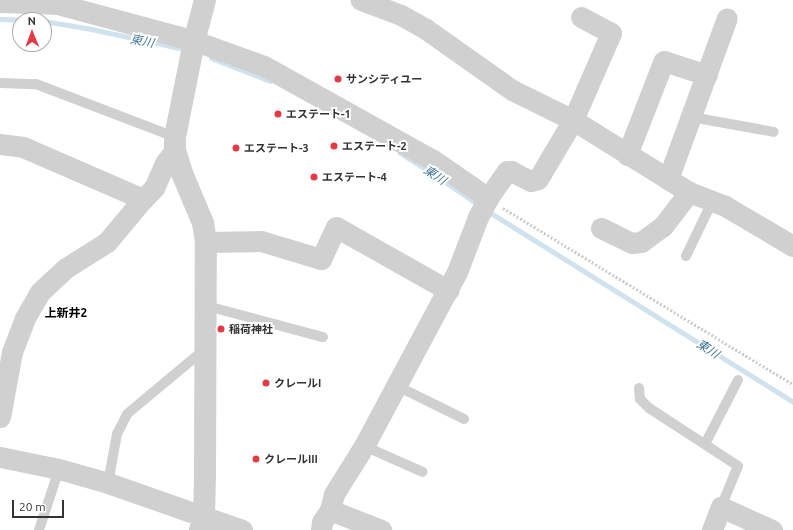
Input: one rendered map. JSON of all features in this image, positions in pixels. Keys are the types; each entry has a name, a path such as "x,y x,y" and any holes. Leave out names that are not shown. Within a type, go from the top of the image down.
{"street":[{"path":"0,417 12,352 25,318 40,292 66,268 107,242 154,188 165,162 175,144 205,0"},
{"path":"361,0 401,15 426,29 512,90 573,120 626,155 668,180 689,192 713,200 793,246"},
{"path":"0,2 58,4 194,47 264,66 433,160 488,198"},
{"path":"321,530 322,522 330,510 334,494 364,446 395,385 448,290 457,272 478,217 488,198 507,171 511,171 532,181 538,179 573,120 611,33 581,17"},
{"path":"668,180 727,18"},
{"path":"626,155 664,61 707,75"},
{"path":"0,144 23,147 143,199"},
{"path":"175,144 182,173 204,224 206,242 207,347 202,524"},
{"path":"601,228 632,243 641,242 663,226 689,192"},
{"path":"206,242 261,241 321,259 336,227 448,290"},
{"path":"0,458 59,469 108,483 202,524 242,530"},
{"path":"712,530 721,506 772,530"},
{"path":"330,510 381,530"}],"lane":[{"path":"0,83 36,84 175,144"},
{"path":"691,117 774,132"},
{"path":"686,256 713,200"},
{"path":"207,306 323,337"},
{"path":"108,483 117,434 127,414 207,347"},
{"path":"705,444 738,380"},
{"path":"395,385 464,419"},
{"path":"639,388 640,399 649,408 738,466 721,506"},
{"path":"364,446 423,472"},
{"path":"39,530 59,469"}],"path":[{"path":"488,198 624,283 793,384"}],"waterway":[{"name":"東川","path":"0,19 12,19"},
{"name":"東川","path":"52,22 91,29 188,50"},
{"name":"東川","path":"211,58 270,81"},
{"name":"東川","path":"400,153 431,172 480,206"},
{"name":"東川","path":"486,210 793,402"}],"place":[{"name":"サンシティユー","path":"338,79"},
{"name":"エステート-1","path":"278,114"},
{"name":"エステート-2","path":"334,146"},
{"name":"エステート-3","path":"236,148"},
{"name":"エステート-4","path":"314,177"},
{"name":"稲荷神社","path":"221,329"},
{"name":"クレールI","path":"266,383"},
{"name":"クレールIII","path":"256,459"}],"district":[{"name":"上新井2","path":"66,313"}]}
